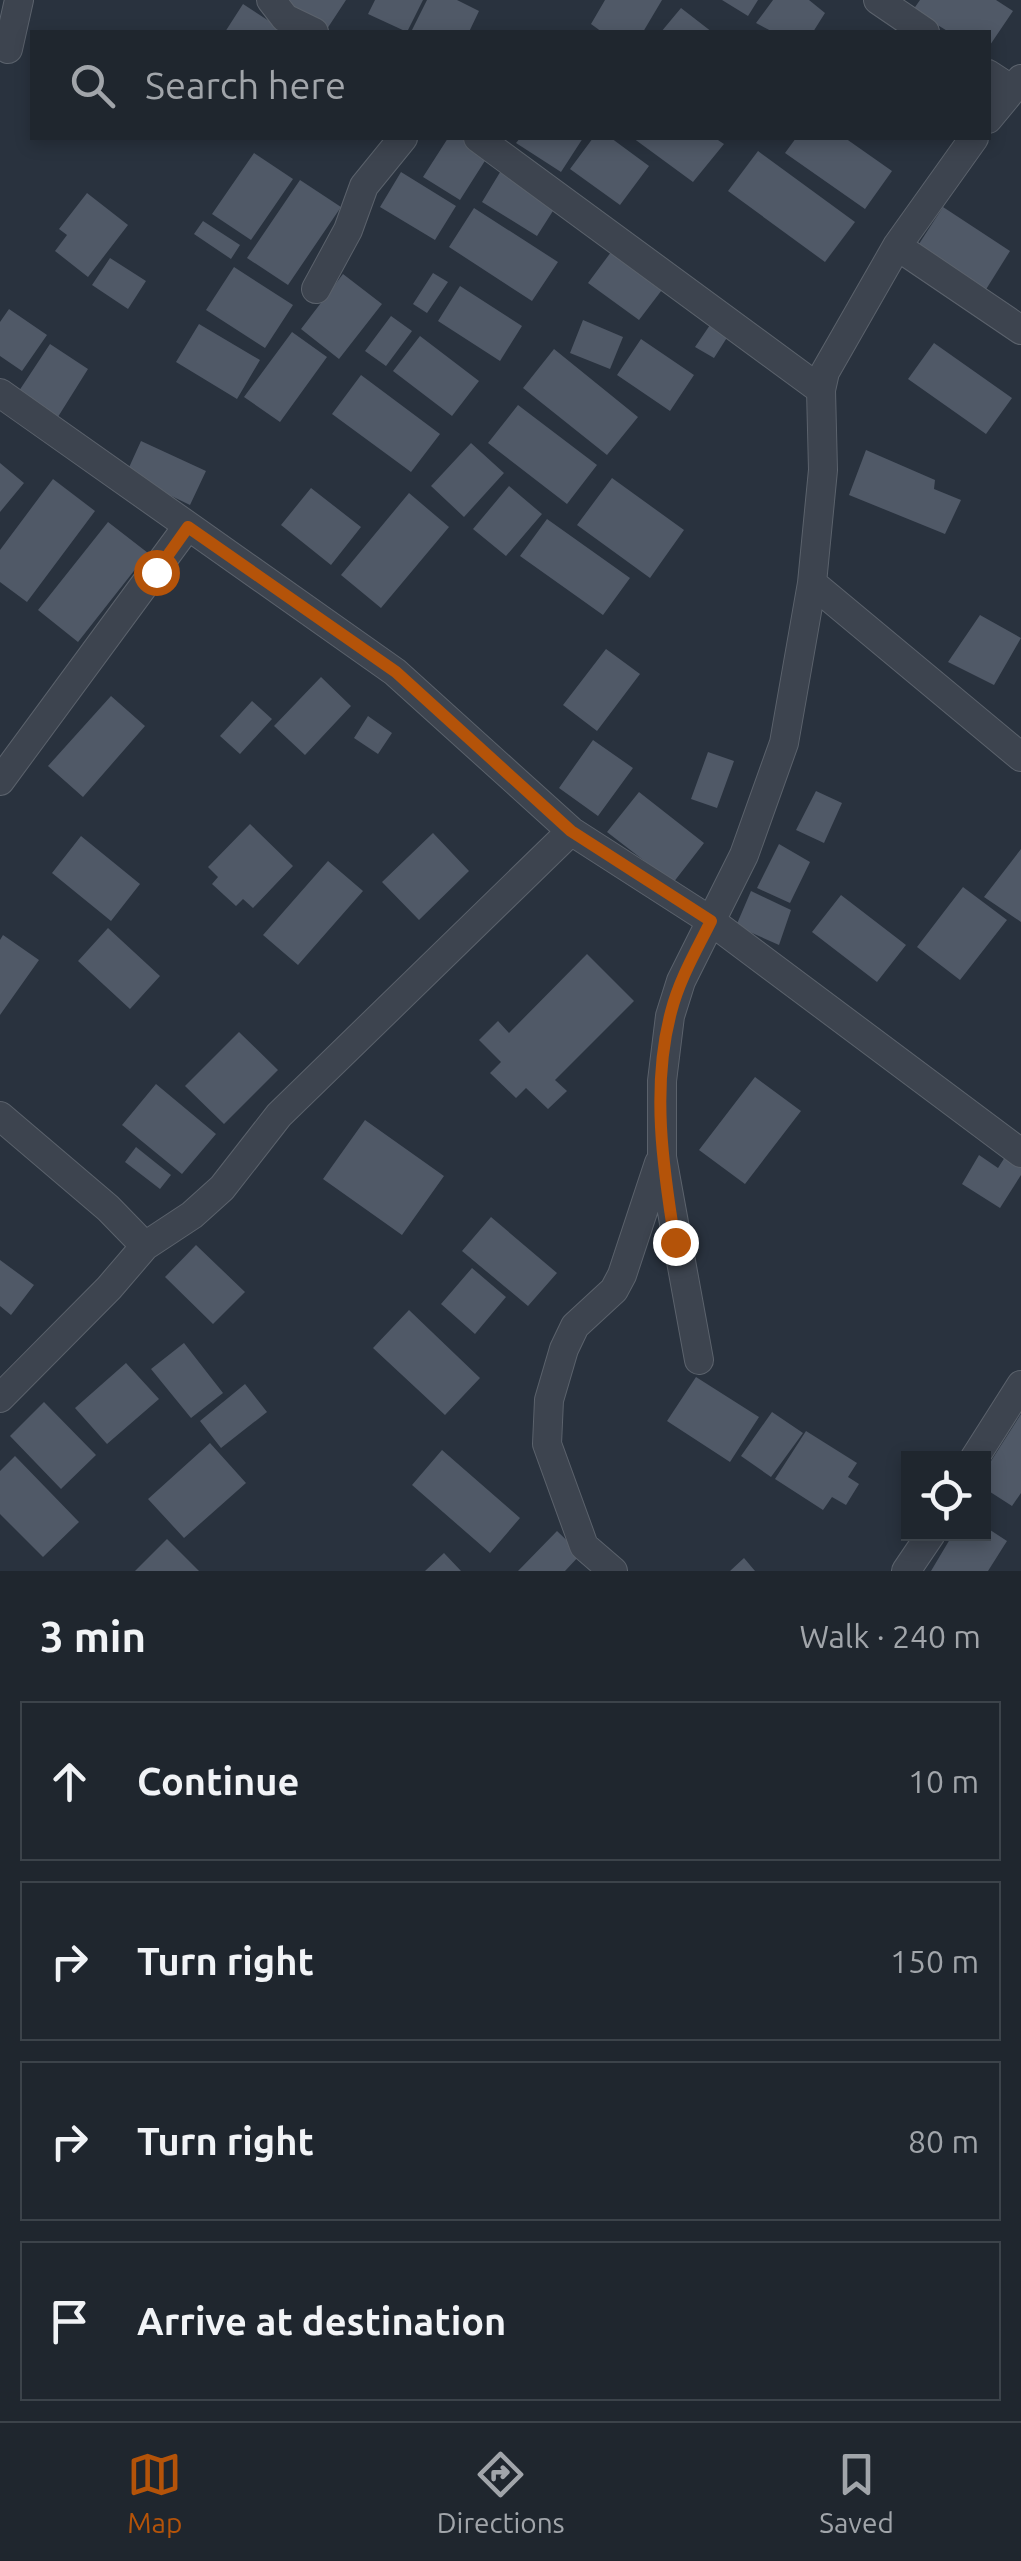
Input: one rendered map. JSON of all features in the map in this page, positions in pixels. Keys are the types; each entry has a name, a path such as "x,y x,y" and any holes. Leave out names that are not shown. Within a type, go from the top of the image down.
{"street":[{"path":"8,49 19,0"},
{"path":"271,0 285,18 310,30"},
{"path":"878,0 922,30"},
{"path":"991,113 1007,81"},
{"path":"316,289 348,230 364,186 401,140"},
{"path":"481,140 821,390"},
{"path":"699,1360 662,1157 662,1080 670,1016 681,981 744,855 784,742 812,584 823,470 821,390 825,372 896,246 973,140"},
{"path":"896,246 1021,330"},
{"path":"0,393 396,672 571,831 711,921 1021,1152"},
{"path":"0,782 188,527"},
{"path":"812,584 1021,757"},
{"path":"0,1398 110,1288 145,1246 192,1215 222,1188 279,1115 571,831"},
{"path":"0,1116 108,1208 145,1246"},
{"path":"613,1571 584,1546 548,1444 549,1400 564,1348 576,1326 614,1290 622,1275 662,1157"},
{"path":"979,1451 1021,1385"},
{"path":"906,1571 925,1541"}],"building":[{"path":"284,0 346,0 327,29"},
{"path":"375,0 423,0 408,30 368,14"},
{"path":"427,0 457,0 479,11 470,30 412,30"},
{"path":"605,0 662,0 644,30 599,30 591,24"},
{"path":"722,0 758,0 748,16"},
{"path":"773,0 809,0 825,13 814,30 769,30 756,23"},
{"path":"920,0 996,0 1013,11 991,44 991,30 946,30 913,10"},
{"path":"243,4 283,30 226,30"},
{"path":"681,8 709,30 663,30"},
{"path":"447,140 463,140 488,156 460,200 423,177"},
{"path":"518,140 582,140 561,172 516,143"},
{"path":"592,140 614,140 649,166 620,205 570,169"},
{"path":"636,140 718,140 724,144 693,182"},
{"path":"795,140 848,140 892,171 865,209 785,153"},
{"path":"758,151 855,222 825,262 728,191"},
{"path":"254,153 293,179 251,240 212,214"},
{"path":"502,169 558,203 537,236 482,202"},
{"path":"401,172 456,206 435,240 380,207"},
{"path":"300,180 341,207 288,285 247,258"},
{"path":"87,193 128,225 88,277 55,251 67,235 59,229"},
{"path":"943,207 1010,251 985,291 917,247"},
{"path":"474,208 558,262 532,301 449,247"},
{"path":"203,221 240,245 231,259 194,234"},
{"path":"617,244 668,282 639,320 588,283"},
{"path":"110,258 146,281 128,309 92,285"},
{"path":"234,267 293,305 265,348 206,310"},
{"path":"433,273 448,282 427,313 413,304"},
{"path":"343,274 382,304 339,359 301,329"},
{"path":"460,286 522,326 500,361 438,321"},
{"path":"9,309 47,335 22,371 0,356 0,322"},
{"path":"391,316 412,331 386,366 365,351"},
{"path":"583,320 623,337 610,369 570,353"},
{"path":"199,324 260,360 237,399 176,362"},
{"path":"710,325 728,336 714,358 695,347"},
{"path":"292,332 327,357 280,422 244,397"},
{"path":"420,336 479,381 452,416 393,371"},
{"path":"641,339 694,375 670,411 617,375"},
{"path":"934,343 1012,398 986,434 908,379"},
{"path":"50,344 88,369 56,420 17,394"},
{"path":"554,349 638,417 607,455 523,388"},
{"path":"361,375 440,434 411,472 332,414"},
{"path":"518,405 597,465 567,504 488,443"},
{"path":"141,441 206,471 190,505 126,474"},
{"path":"471,443 504,473 464,517 431,486"},
{"path":"866,450 935,480 934,489 961,500 945,534 849,495"},
{"path":"0,463 24,483 0,512"},
{"path":"612,478 684,530 650,578 577,525"},
{"path":"53,479 95,511 27,602 0,582 0,550"},
{"path":"509,486 542,514 506,556 473,529"},
{"path":"311,488 361,527 331,565 281,525"},
{"path":"409,493 449,527 381,608 341,575"},
{"path":"547,519 630,578 603,615 520,556"},
{"path":"108,522 148,553 78,642 38,610"},
{"path":"980,615 1021,638 994,685 948,662"},
{"path":"606,649 640,674 597,731 563,705"},
{"path":"321,677 351,706 305,755 274,726"},
{"path":"111,696 145,726 83,797 48,766"},
{"path":"252,701 272,719 240,754 220,736"},
{"path":"368,716 392,733 378,754 354,738"},
{"path":"593,740 633,768 598,816 559,788"},
{"path":"708,752 734,761 717,808 691,799"},
{"path":"816,791 842,803 824,843 796,830"},
{"path":"639,792 704,843 673,883 607,832"},
{"path":"250,824 293,866 253,908 243,899 236,906 212,884 218,877 208,867"},
{"path":"433,833 469,871 419,920 382,882"},
{"path":"81,836 140,884 111,921 52,873"},
{"path":"779,844 810,862 790,903 757,888"},
{"path":"1021,849 1021,922 984,897"},
{"path":"328,861 363,891 298,965 263,935"},
{"path":"963,887 1007,920 960,980 917,947"},
{"path":"751,891 791,910 779,945 736,926"},
{"path":"841,895 906,945 877,982 812,932"},
{"path":"108,928 160,976 130,1009 78,961"},
{"path":"3,935 39,960 0,1015 0,940"},
{"path":"587,954 634,1001 555,1080 567,1091 548,1109 526,1088 516,1098 490,1073 501,1062 479,1040 498,1021 509,1033"},
{"path":"239,1032 278,1070 224,1124 185,1086"},
{"path":"755,1077 801,1111 745,1184 699,1150"},
{"path":"156,1084 216,1134 182,1174 122,1125"},
{"path":"365,1120 444,1176 402,1235 323,1179"},
{"path":"136,1147 171,1175 160,1189 125,1162"},
{"path":"979,1155 998,1168 1005,1157 1021,1167 1021,1175 1000,1208 962,1184"},
{"path":"491,1217 557,1273 528,1306 462,1251"},
{"path":"196,1245 245,1292 213,1324 165,1277"},
{"path":"0,1260 34,1285 11,1315 0,1306"},
{"path":"472,1268 506,1297 475,1334 441,1304"},
{"path":"409,1310 480,1378 445,1415 373,1348"},
{"path":"184,1343 223,1393 191,1418 151,1369"},
{"path":"126,1363 159,1399 107,1444 75,1408"},
{"path":"696,1377 759,1417 730,1462 667,1421"},
{"path":"245,1384 267,1412 221,1448 200,1421"},
{"path":"44,1402 96,1455 61,1489 10,1436"},
{"path":"772,1412 803,1433 771,1477 741,1456"},
{"path":"1021,1414 1021,1493 1012,1506 991,1492 991,1461"},
{"path":"806,1431 857,1463 848,1477 859,1484 846,1505 832,1497 823,1510 775,1479"},
{"path":"210,1443 246,1483 184,1538 148,1499"},
{"path":"442,1450 520,1518 490,1553 412,1485"},
{"path":"15,1456 79,1522 43,1557 0,1514 0,1471"},
{"path":"557,1531 581,1554 565,1571 518,1571"},
{"path":"991,1531 1007,1541 988,1571 931,1571 949,1541 991,1541"},
{"path":"167,1539 199,1571 135,1571"},
{"path":"444,1553 461,1571 425,1571"},
{"path":"744,1558 755,1571 730,1571"}],"route":[{"path":"156,572 188,527 396,672 571,831 711,921 681,981 670,1016 662,1080 662,1157 675,1242"}]}
